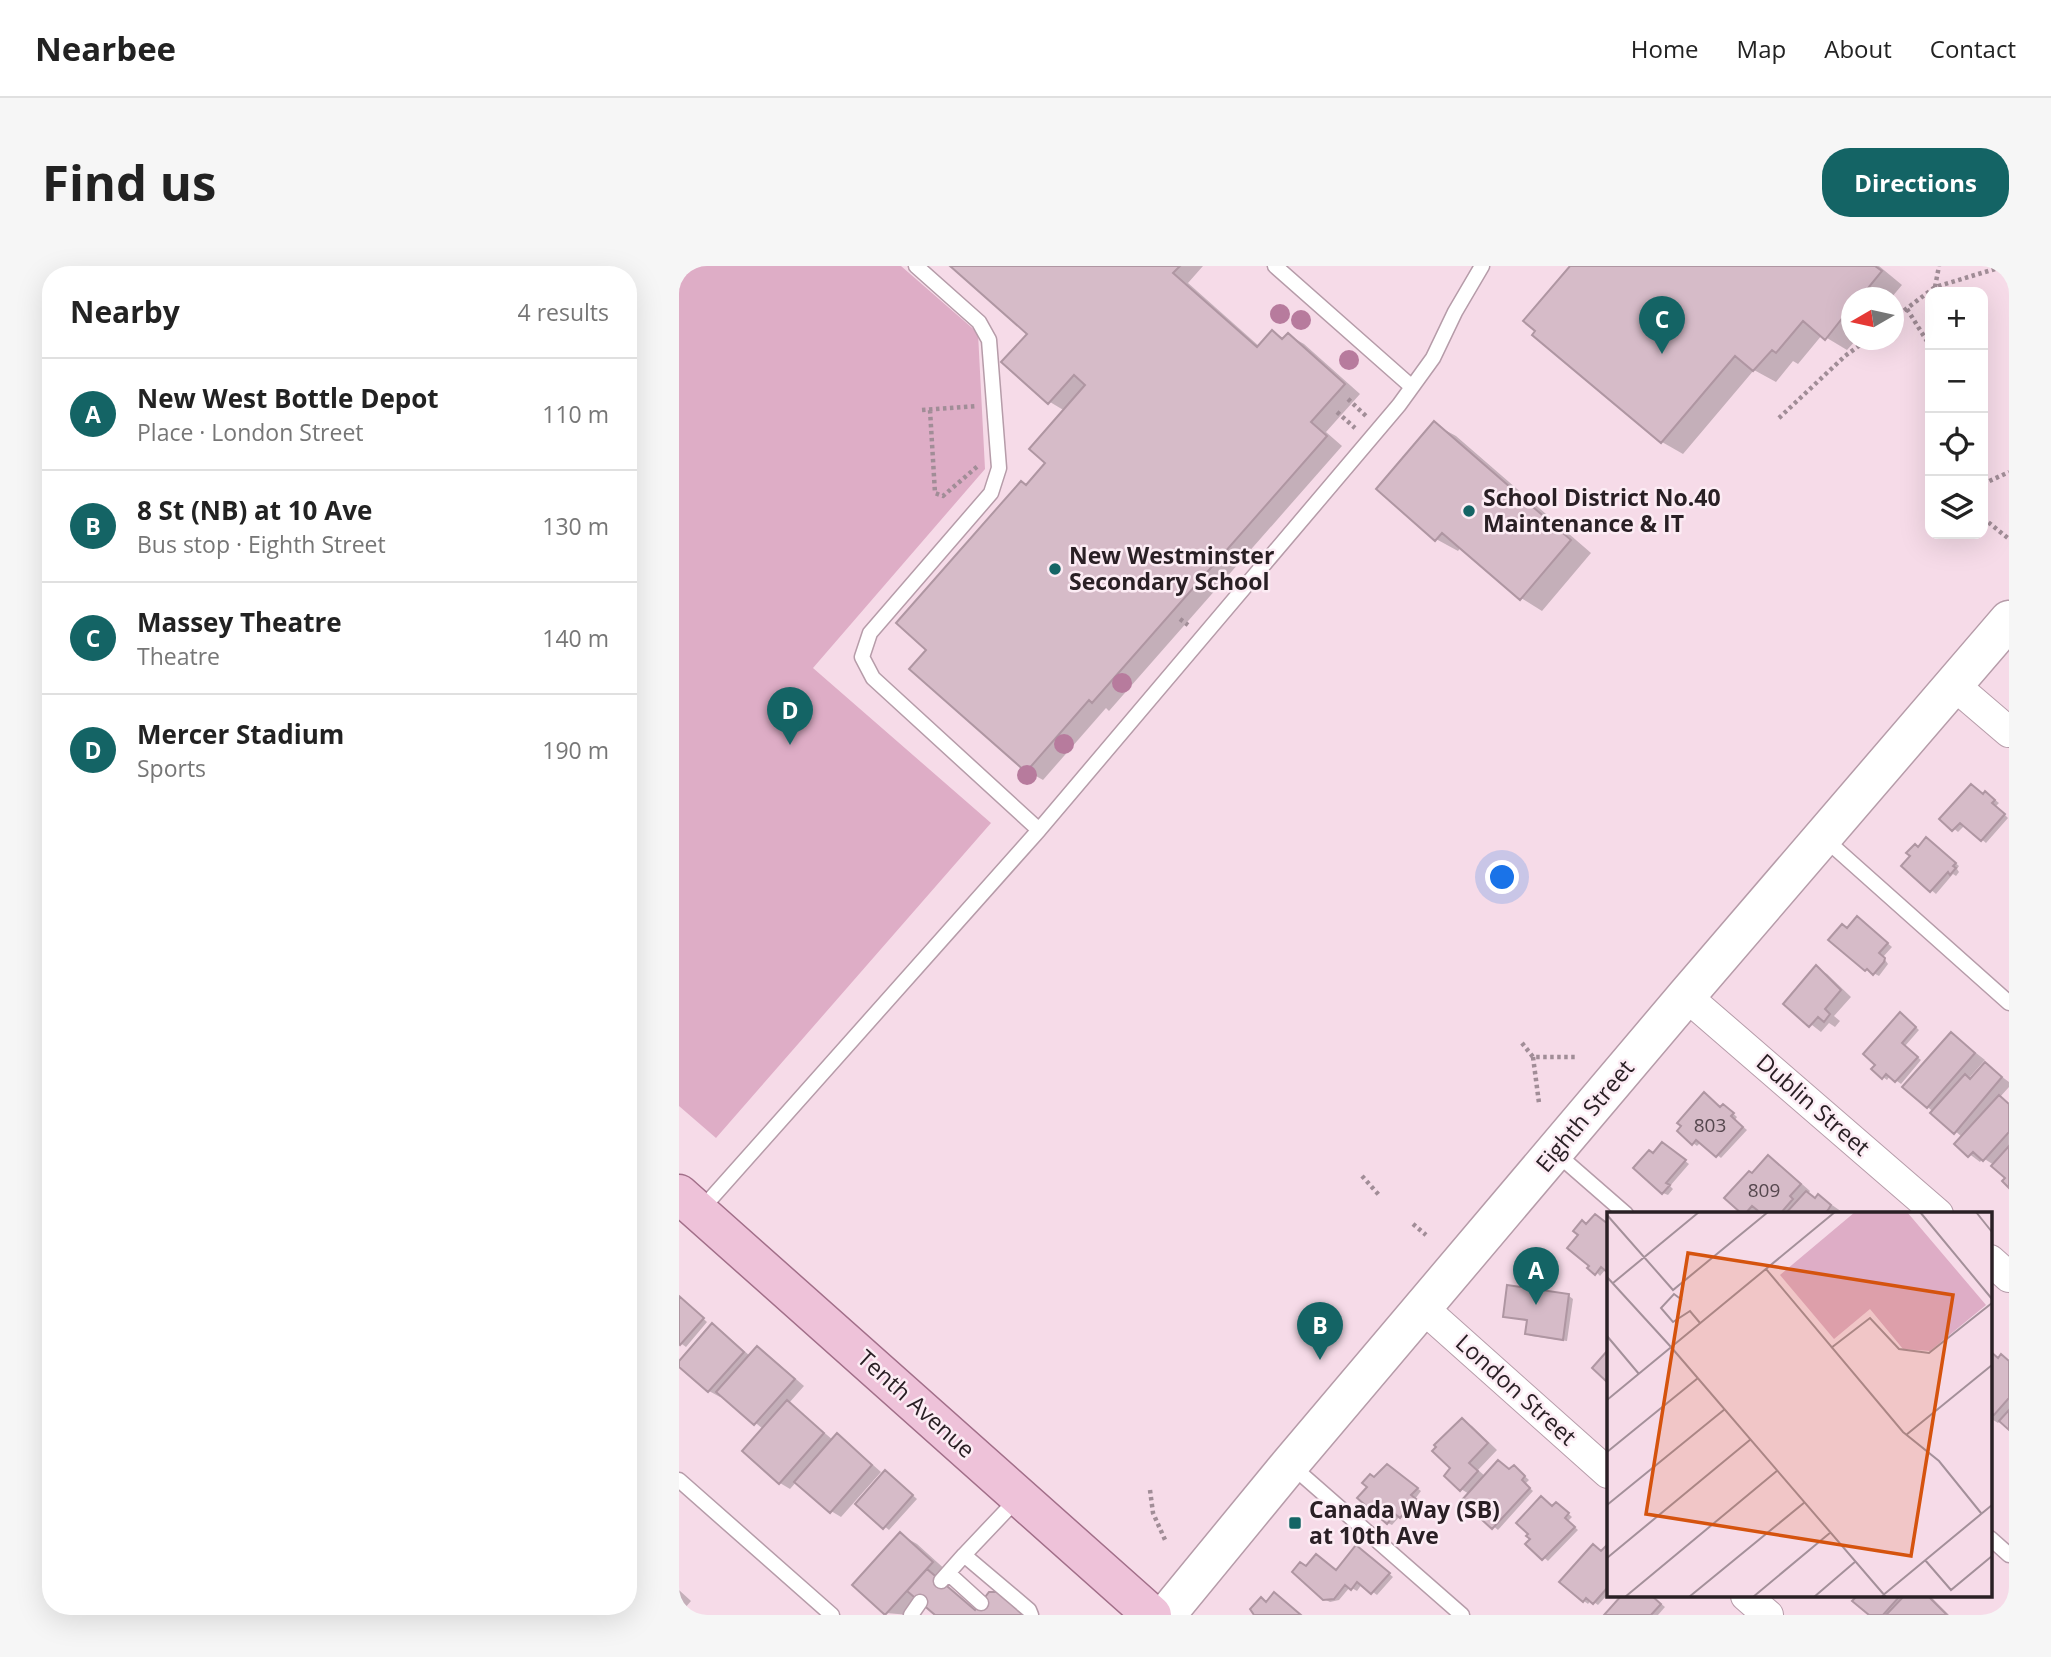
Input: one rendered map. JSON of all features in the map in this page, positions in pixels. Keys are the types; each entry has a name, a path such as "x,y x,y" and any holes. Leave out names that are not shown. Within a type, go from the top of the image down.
{"main road":[{"name":"Tenth Avenue","path":"689,1203 1152,1615"}],"street":[{"name":"Eighth Street","path":"1166,1615 1290,1464 1686,996 2009,620"},
{"path":"1954,685 2009,732"},
{"name":"Dublin Street","path":"1686,996 1936,1212"},
{"path":"1991,1261 2009,1277"},
{"name":"London Street","path":"1423,1308 1607,1472"},
{"path":"1748,1598 1768,1615"}],"lane":[{"path":"916,266 979,322 989,340 999,468 991,493 870,633 862,657 873,678 1039,830"},
{"path":"1275,266 1412,387"},
{"path":"689,1203 1039,830 1344,471 1433,358 1455,312 1482,266"},
{"path":"1822,836 2009,1003"},
{"path":"1555,1152 1624,1212"},
{"path":"1290,1464 1462,1615"},
{"path":"679,1480 832,1615"},
{"path":"981,1603 944,1577 1020,1496"},
{"path":"1991,1539 2009,1555"},
{"path":"964,1555 1029,1610 1031,1615"},
{"path":"911,1615 920,1602"}],"path":[{"path":"1939,266 1935,287 2005,266"},
{"path":"1904,311 1925,295"},
{"path":"1907,309 1925,338"},
{"path":"1779,418 1853,350"},
{"path":"1348,399 1369,419"},
{"path":"922,410 975,407 978,418"},
{"path":"930,410 936,493 943,496 981,464 980,452"},
{"path":"1337,412 1358,431"},
{"path":"1988,482 2009,472"},
{"path":"1988,522 2009,540"},
{"path":"1180,618 1188,625"},
{"path":"1522,1043 1533,1057 1539,1103"},
{"path":"1533,1057 1578,1057"},
{"path":"1362,1176 1379,1195"},
{"path":"1413,1224 1426,1236"},
{"path":"1150,1490 1153,1513 1166,1542"}],"shaded area":[{"path":"679,266 901,266 978,333 985,469 813,668 991,823 716,1138 679,1106"}],"building":[{"name":"New Westminster Secondary School","path":"950,266 1180,266 1173,273 1257,347 1272,330 1282,339 1288,333 1345,384 1311,422 1327,436 1092,703 1089,700 1026,772 909,669 926,650 896,623 1021,481 1026,485 1045,463 1029,449 1085,385 1074,375 1048,404 1001,362 1027,334"},
{"path":"1570,266 1875,266 1882,271 1869,287 1841,287 1841,320 1825,340 1803,321 1776,353 1772,350 1753,371 1735,356 1661,443 1532,335 1535,331 1523,321"},
{"name":"School District No.40 Maintenance & IT","path":"1434,421 1571,540 1520,600 1442,533 1435,541 1376,489"},
{"path":"1971,784 1983,794 1985,791 1995,800 1992,803 2005,814 1981,841 1960,823 1952,831 1939,819"},
{"path":"1926,837 1956,863 1953,866 1956,868 1950,875 1948,872 1930,892 1901,866 1910,856 1906,853 1915,844 1918,847"},
{"path":"1857,916 1888,943 1879,953 1885,958 1884,962 1873,975 1828,940 1842,924 1847,928"},
{"path":"1816,965 1841,990 1825,1009 1830,1014 1824,1022 1818,1017 1809,1027 1783,1004"},
{"path":"1900,1012 1916,1027 1902,1043 1918,1057 1895,1082 1886,1074 1882,1079 1871,1069 1875,1065 1863,1054"},
{"path":"1951,1032 1975,1053 1927,1108 1902,1087"},
{"path":"1985,1062 2002,1077 1954,1134 1930,1113 1965,1074 1970,1079"},
{"path":"1704,1092 1720,1107 1723,1104 1734,1113 1731,1116 1743,1127 1716,1157 1696,1140 1692,1145 1677,1131 1681,1126 1677,1123"},
{"path":"1999,1095 2009,1104 2009,1132 1983,1161 1973,1152 1968,1157 1954,1144"},
{"path":"1662,1142 1686,1160 1666,1183 1670,1185 1662,1194 1633,1168 1649,1150 1653,1153"},
{"path":"2009,1146 2009,1188 2002,1181 2005,1178 1991,1166"},
{"path":"1768,1155 1801,1184 1790,1196 1793,1199 1782,1212 1760,1212 1752,1206 1747,1212 1740,1212 1724,1198 1749,1171 1752,1173"},
{"path":"1806,1191 1815,1198 1818,1194 1831,1205 1826,1212 1787,1212"},
{"path":"1595,1214 1607,1223 1607,1272 1601,1267 1595,1275 1587,1268 1589,1266 1567,1248 1578,1235 1573,1231 1582,1220 1586,1224"},
{"path":"1507,1285 1569,1294 1563,1340 1525,1334 1527,1320 1503,1317"},
{"path":"679,1296 704,1318 680,1345 679,1344"},
{"path":"712,1323 744,1352 708,1392 679,1367 679,1361"},
{"path":"757,1346 795,1379 754,1425 716,1392"},
{"path":"1607,1351 1607,1382 1592,1368"},
{"path":"1991,1352 1998,1358 2001,1354 2009,1361 2009,1398 1994,1415 1991,1413"},
{"path":"787,1400 824,1433 779,1484 742,1451"},
{"path":"2009,1410 2009,1430 1999,1421"},
{"path":"1462,1418 1488,1443 1469,1463 1478,1471 1460,1491 1444,1476 1450,1468 1432,1451 1436,1447 1434,1445"},
{"path":"837,1433 872,1465 830,1513 794,1482"},
{"path":"1498,1460 1509,1469 1514,1465 1525,1476 1522,1480 1530,1488 1492,1529 1461,1501"},
{"path":"1387,1464 1418,1488 1411,1495 1416,1499 1400,1518 1395,1514 1387,1524 1357,1498 1367,1487 1362,1483 1370,1474 1374,1477"},
{"path":"885,1470 913,1495 883,1529 855,1504"},
{"path":"1541,1496 1552,1506 1556,1502 1569,1513 1565,1518 1575,1527 1542,1560 1525,1544 1530,1539 1526,1536 1528,1534 1516,1523"},
{"path":"900,1532 933,1562 885,1615 852,1585"},
{"path":"1593,1544 1601,1551 1607,1547 1607,1588 1593,1604 1586,1598 1583,1602 1559,1582"},
{"path":"1356,1545 1390,1573 1371,1594 1357,1582 1351,1590 1345,1585 1334,1599 1323,1600 1292,1572 1300,1562 1306,1566 1316,1554 1336,1570"},
{"path":"927,1569 975,1610 989,1592 999,1592 1023,1615 935,1615 907,1591"},
{"path":"1274,1592 1301,1615 1254,1615 1250,1609 1261,1597 1266,1602"},
{"path":"1619,1598 1654,1598 1661,1604 1651,1615 1604,1615"},
{"path":"1855,1598 1898,1598 1883,1615 1869,1615 1852,1601"},
{"path":"1902,1598 1930,1598 1947,1615 1886,1615"}],"place":[{"name":"Massey Theatre","path":"1662,354"},
{"name":"School District No.40 Maintenance & IT","path":"1469,511"},
{"name":"New Westminster Secondary School","path":"1055,569"},
{"name":"Mercer Stadium","path":"790,745"},
{"name":"New West Bottle Depot","path":"1536,1305"},
{"name":"8 St (NB) at 10 Ave","path":"1320,1360"},
{"name":"Canada Way (SB) at 10th Ave","path":"1295,1523"}]}
